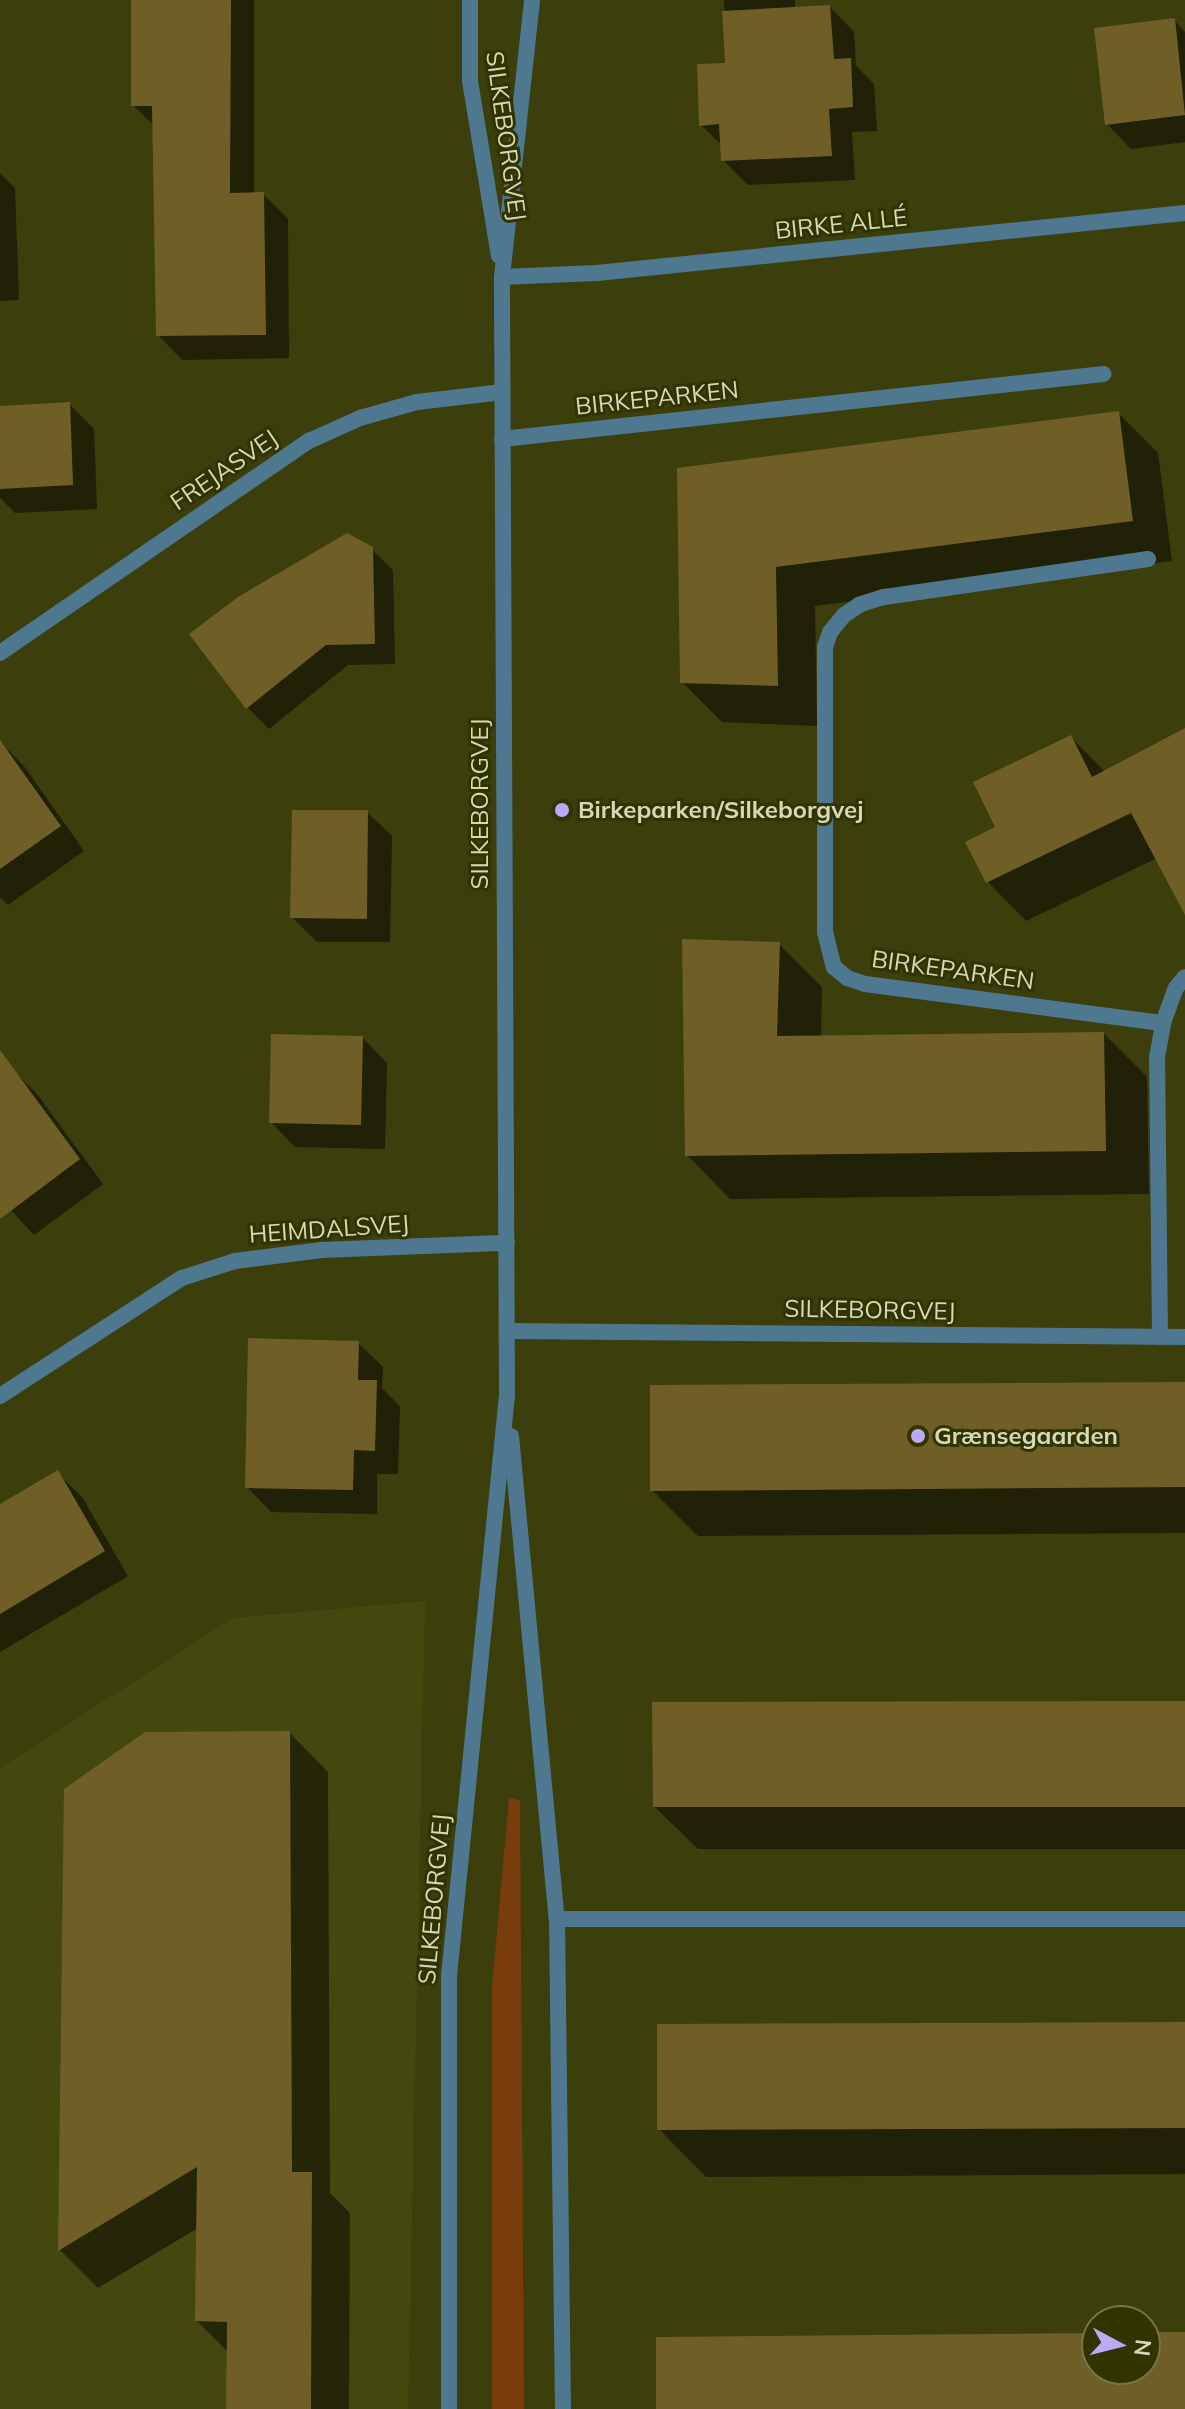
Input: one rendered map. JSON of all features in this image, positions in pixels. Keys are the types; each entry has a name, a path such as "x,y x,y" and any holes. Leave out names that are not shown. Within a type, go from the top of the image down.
{"street":[{"name":"SILKEBORGVEJ","path":"470,0 470,81 502,277"},
{"name":"SILKEBORGVEJ","path":"532,0 502,277 507,1395 557,1919 563,2409"},
{"name":"BIRKE ALLÉ","path":"502,277 597,273 1185,213"},
{"name":"BIRKEPARKEN","path":"502,439 1103,374"},
{"name":"FREJASVEJ","path":"0,653 309,441 360,418 417,402 502,392"},
{"name":"BIRKEPARKEN","path":"1148,559 883,597 859,605 844,615 830,632 825,647 825,932 834,967 847,978 865,984 1163,1023"},
{"path":"1160,1337 1157,1058 1163,1023 1176,988 1185,977"},
{"name":"HEIMDALSVEJ","path":"0,1396 182,1278 235,1261 321,1250 507,1243"},
{"name":"SILKEBORGVEJ","path":"507,1331 1185,1337"},
{"name":"SILKEBORGVEJ","path":"449,2409 449,1976 507,1395"},
{"path":"557,1919 1185,1919"}],"shaded area":[{"path":"425,1601 408,2409 0,2409 0,1768 233,1618"},
{"path":"509,1798 520,1800 524,2409 492,2409 492,1987"}],"building":[{"path":"131,0 231,0 230,193 264,192 266,335 156,336 152,106 131,106"},
{"path":"830,5 834,59 851,58 853,107 829,109 832,156 721,161 719,124 699,126 697,64 725,63 722,11"},
{"path":"1175,18 1185,115 1105,125 1094,28"},
{"path":"70,402 73,485 0,489 0,406"},
{"path":"1119,411 1133,521 776,567 778,686 680,683 677,468"},
{"path":"347,533 373,547 375,644 326,645 246,709 189,634 238,597"},
{"path":"1185,728 1185,915 1131,813 986,883 965,842 995,827 973,782 1071,735 1092,777"},
{"path":"0,740 61,826 0,869"},
{"path":"292,810 368,810 367,919 290,918"},
{"path":"682,939 780,942 777,1036 1104,1032 1106,1151 685,1156"},
{"path":"271,1034 363,1036 361,1125 269,1123"},
{"path":"0,1050 80,1159 0,1219"},
{"path":"248,1338 359,1341 358,1380 377,1380 375,1451 354,1450 353,1490 245,1488"},
{"name":"Grænsegaarden","path":"1185,1382 1185,1487 650,1491 650,1385"},
{"path":"58,1470 105,1551 0,1614 0,1504"},
{"path":"1185,1701 1185,1807 653,1807 652,1702"},
{"path":"290,1731 292,2172 312,2172 311,2409 226,2409 227,2322 195,2321 197,2167 58,2251 64,1789 145,1732"},
{"path":"1185,2022 1185,2128 657,2130 657,2024"},
{"path":"1161,2332 1185,2332 1185,2409 656,2409 656,2337 1081,2333 1081,2385 1161,2385"}],"place":[{"name":"Birkeparken/Silkeborgvej","path":"562,810"},
{"name":"Grænsegaarden","path":"918,1436"}]}
